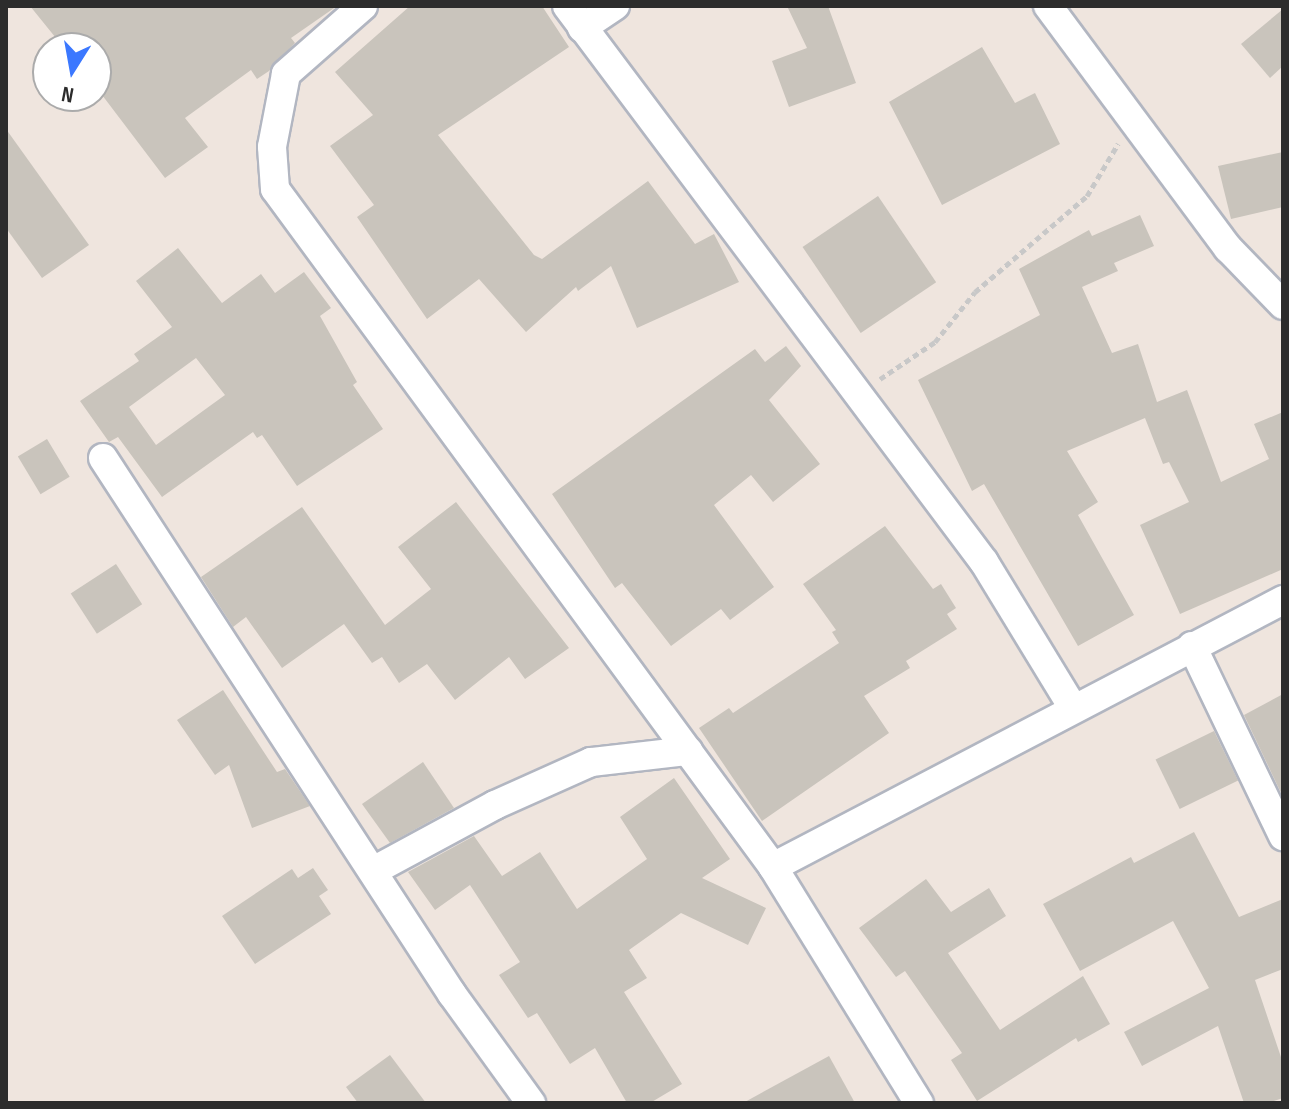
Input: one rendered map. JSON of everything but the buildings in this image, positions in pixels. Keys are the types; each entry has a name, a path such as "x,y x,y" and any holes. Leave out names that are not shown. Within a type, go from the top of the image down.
{"street":[{"path":"363,6 286,74 272,147 275,189 773,867 919,1103"},
{"path":"615,6 575,17 984,562 1072,706"},
{"path":"1048,6 1228,248 1283,305"},
{"path":"103,458 452,994 531,1103"},
{"path":"773,867 1072,706 1283,600"},
{"path":"1192,646 1283,836"},
{"path":"373,871 495,805 591,762 688,751"}],"path":[{"path":"857,395 935,342 975,292 1087,196 1132,119"}]}
